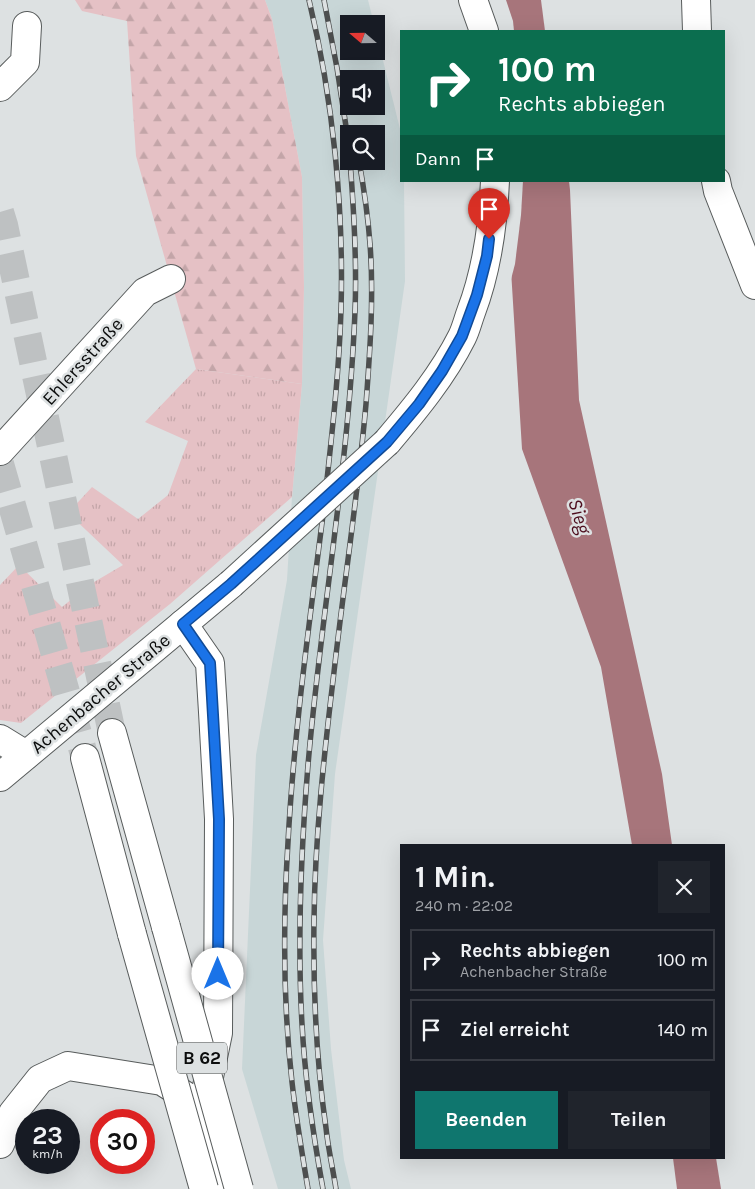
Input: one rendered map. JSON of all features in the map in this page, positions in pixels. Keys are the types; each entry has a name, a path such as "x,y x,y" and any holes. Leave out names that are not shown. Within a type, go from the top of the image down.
{"main road":[{"path":"473,0 484,30"},
{"path":"696,0 697,30"},
{"path":"0,87 25,62 27,26"},
{"name":"Achenbacher Straße","path":"0,777 231,584 387,442 419,404 442,371 462,336 477,295 487,256 494,206 495,182"},
{"path":"716,182 755,285"},
{"name":"Ehlersstraße","path":"0,451 145,292 171,279"},
{"path":"183,624 210,663 219,819 218,1032 203,1106 218,1189"},
{"name":"B 62","path":"112,733 239,1189"},
{"path":"0,740 26,755"},
{"name":"B 62","path":"85,758 132,934 204,1189"},
{"path":"0,1144 13,1113 40,1079 68,1066 162,1081 203,1106"}],"shaded area":[{"path":"265,0 368,0 372,15 340,15 340,60 383,60 400,129 400,182 404,182 405,281 335,774 323,940 331,1049 344,1160 351,1189 278,1189 242,1069 256,755 287,580 302,384 304,287 302,177 272,19"}],"green space":[{"path":"75,0 265,0 272,19 302,177 304,287 302,384 196,369 136,156 127,21 82,11"},
{"path":"196,369 302,384 292,497 170,604 21,723 0,720 0,585 19,565 62,607 89,585 123,565 68,513 92,487 138,519 168,495 188,441 145,422"}],"water":[{"path":"478,0 541,0 545,30 481,30"},
{"name":"Sieg","path":"500,182 569,182 579,400 662,774 672,844 632,844 601,667 522,449 511,270"},
{"path":"673,1159 716,1159 721,1189 677,1189"}],"pier":[{"path":"475,0 506,0 514,30 479,30"},
{"path":"497,182 523,182 515,264 509,287"}],"tunnel":[{"path":"0,212 112,733"},
{"path":"0,464 85,758"}],"railway":[{"path":"308,1189 295,1109 289,1052 285,992 286,872 298,716 332,434 341,310 341,232 335,154 325,76 309,0"},
{"path":"324,0 346,125"},
{"path":"323,1189 310,1107 303,1045 300,959 301,894 308,765 341,482 352,368 356,274 351,170"},
{"path":"336,1189 327,1136 318,1050 314,972 314,920 316,858 324,765 359,471 370,344 372,304 370,244 361,170"}],"route":[{"path":"218,974 219,819 210,663 183,624 231,584 328,497 387,442 419,404 442,371 462,336 477,295 487,256 489,239"}]}
